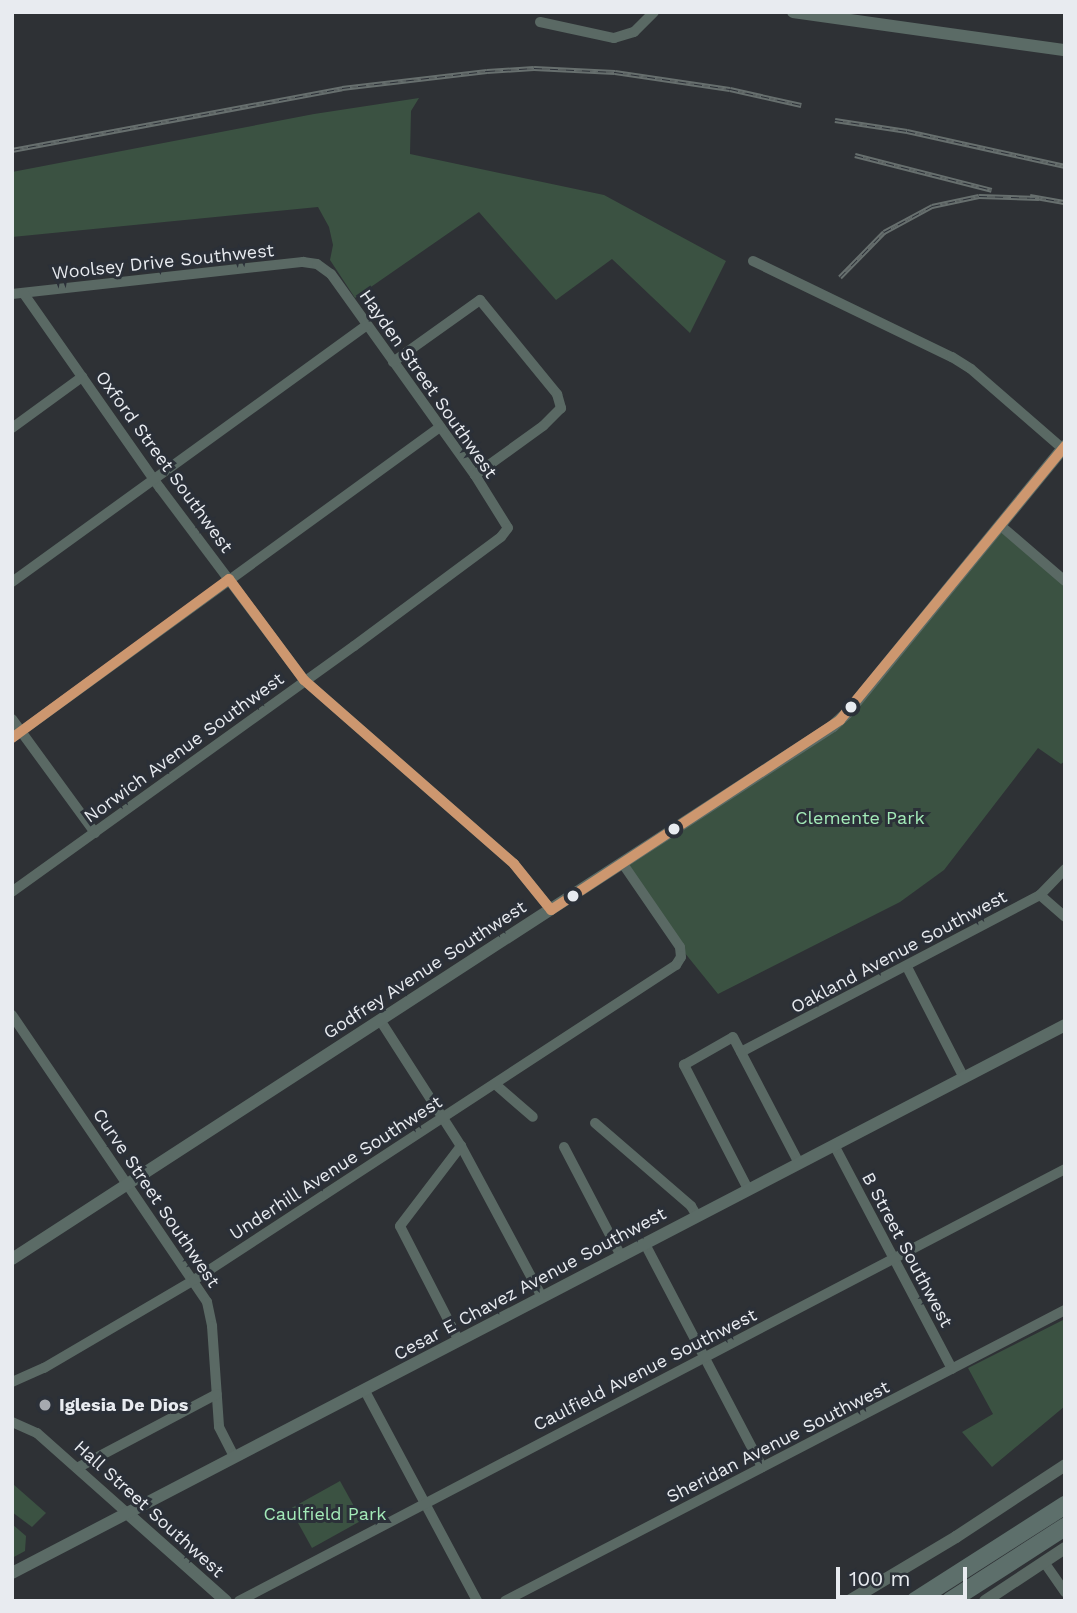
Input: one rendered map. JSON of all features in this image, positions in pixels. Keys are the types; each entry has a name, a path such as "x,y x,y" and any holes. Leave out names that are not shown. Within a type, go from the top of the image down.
{"highway":[{"path":"915,1601 1065,1504"},
{"path":"950,1601 1065,1527"}],"main road":[{"path":"793,12 1065,50"},
{"name":"Godfrey Avenue Southwest","path":"12,1259 623,864 840,720 1064,447"},
{"name":"Cesar E Chavez Avenue Southwest","path":"12,1573 1065,1025"},
{"name":"Hall Street Southwest","path":"127,1513 226,1601"}],"street":[{"path":"540,22 614,38 634,32 654,12"},
{"path":"753,261 952,357 971,369 1064,447"},
{"name":"Woolsey Drive Southwest","path":"18,294 303,262 317,264"},
{"name":"Hayden Street Southwest","path":"317,264 331,274 475,475 508,528"},
{"name":"Oxford Street Southwest","path":"18,294 304,680 514,864 551,910"},
{"path":"393,362 480,300 558,394 561,408 543,426 475,475"},
{"path":"12,582 367,325"},
{"path":"12,428 82,377"},
{"path":"12,738 440,426"},
{"path":"1001,526 1065,581"},
{"name":"Norwich Avenue Southwest","path":"12,892 501,537 508,528"},
{"path":"12,719 95,833"},
{"name":"Underhill Avenue Southwest","path":"12,1382 44,1368 194,1280 680,961 680,947 623,864"},
{"name":"Oakland Avenue Southwest","path":"741,1052 1040,895 1065,869"},
{"path":"1040,895 1065,917"},
{"path":"906,967 964,1078"},
{"name":"Curve Street Southwest","path":"12,1015 207,1302 212,1326 219,1427 234,1457"},
{"path":"380,1020 461,1146 542,1297"},
{"path":"748,1189 684,1065 733,1037 799,1163"},
{"path":"495,1084 533,1117"},
{"path":"595,1124 691,1206 697,1216"},
{"name":"B Street Southwest","path":"834,1145 952,1369"},
{"path":"459,1340 400,1226 461,1146"},
{"path":"564,1147 621,1256"},
{"name":"Caulfield Avenue Southwest","path":"239,1601 1065,1169"},
{"path":"645,1244 762,1467"},
{"name":"Sheridan Avenue Southwest","path":"505,1601 1065,1310"},
{"path":"365,1391 477,1601"},
{"path":"77,1468 217,1394"},
{"name":"Hall Street Southwest","path":"12,1422 37,1433 127,1513"},
{"path":"849,1601 956,1537 1065,1465"},
{"path":"985,1601 1065,1548"},
{"path":"1044,1562 1065,1592"}],"green space":[{"path":"419,98 411,111 410,154 604,195 726,261 690,333 612,259 556,300 479,212 355,298 330,260 333,245 329,227 318,207 12,237 12,172 314,114"},
{"name":"Clemente Park","path":"1001,526 1065,581 1065,761 1061,764 1038,748 944,870 900,902 718,994 680,947 623,864 833,726"},
{"path":"1065,1319 1065,1406 992,1467 962,1432 993,1414 968,1368"},
{"name":"Caulfield Park","path":"340,1481 362,1520 312,1548 290,1509"},
{"path":"13,1484 46,1513 32,1527 12,1512"},
{"path":"12,1524 26,1536 25,1551 12,1558"}],"railway":[{"path":"12,150 342,88 534,68 615,72 730,89 801,105"},
{"path":"835,120 907,131 1065,166"},
{"path":"855,155 992,190"},
{"path":"840,277 884,232 932,206 979,196 1039,198"},
{"path":"1030,196 1065,202"}],"transit line":[{"path":"12,738 229,579 304,680 514,864 551,910 840,720 1065,446"}],"place":[{"name":"Iglesia De Dios","path":"45,1405"}]}
